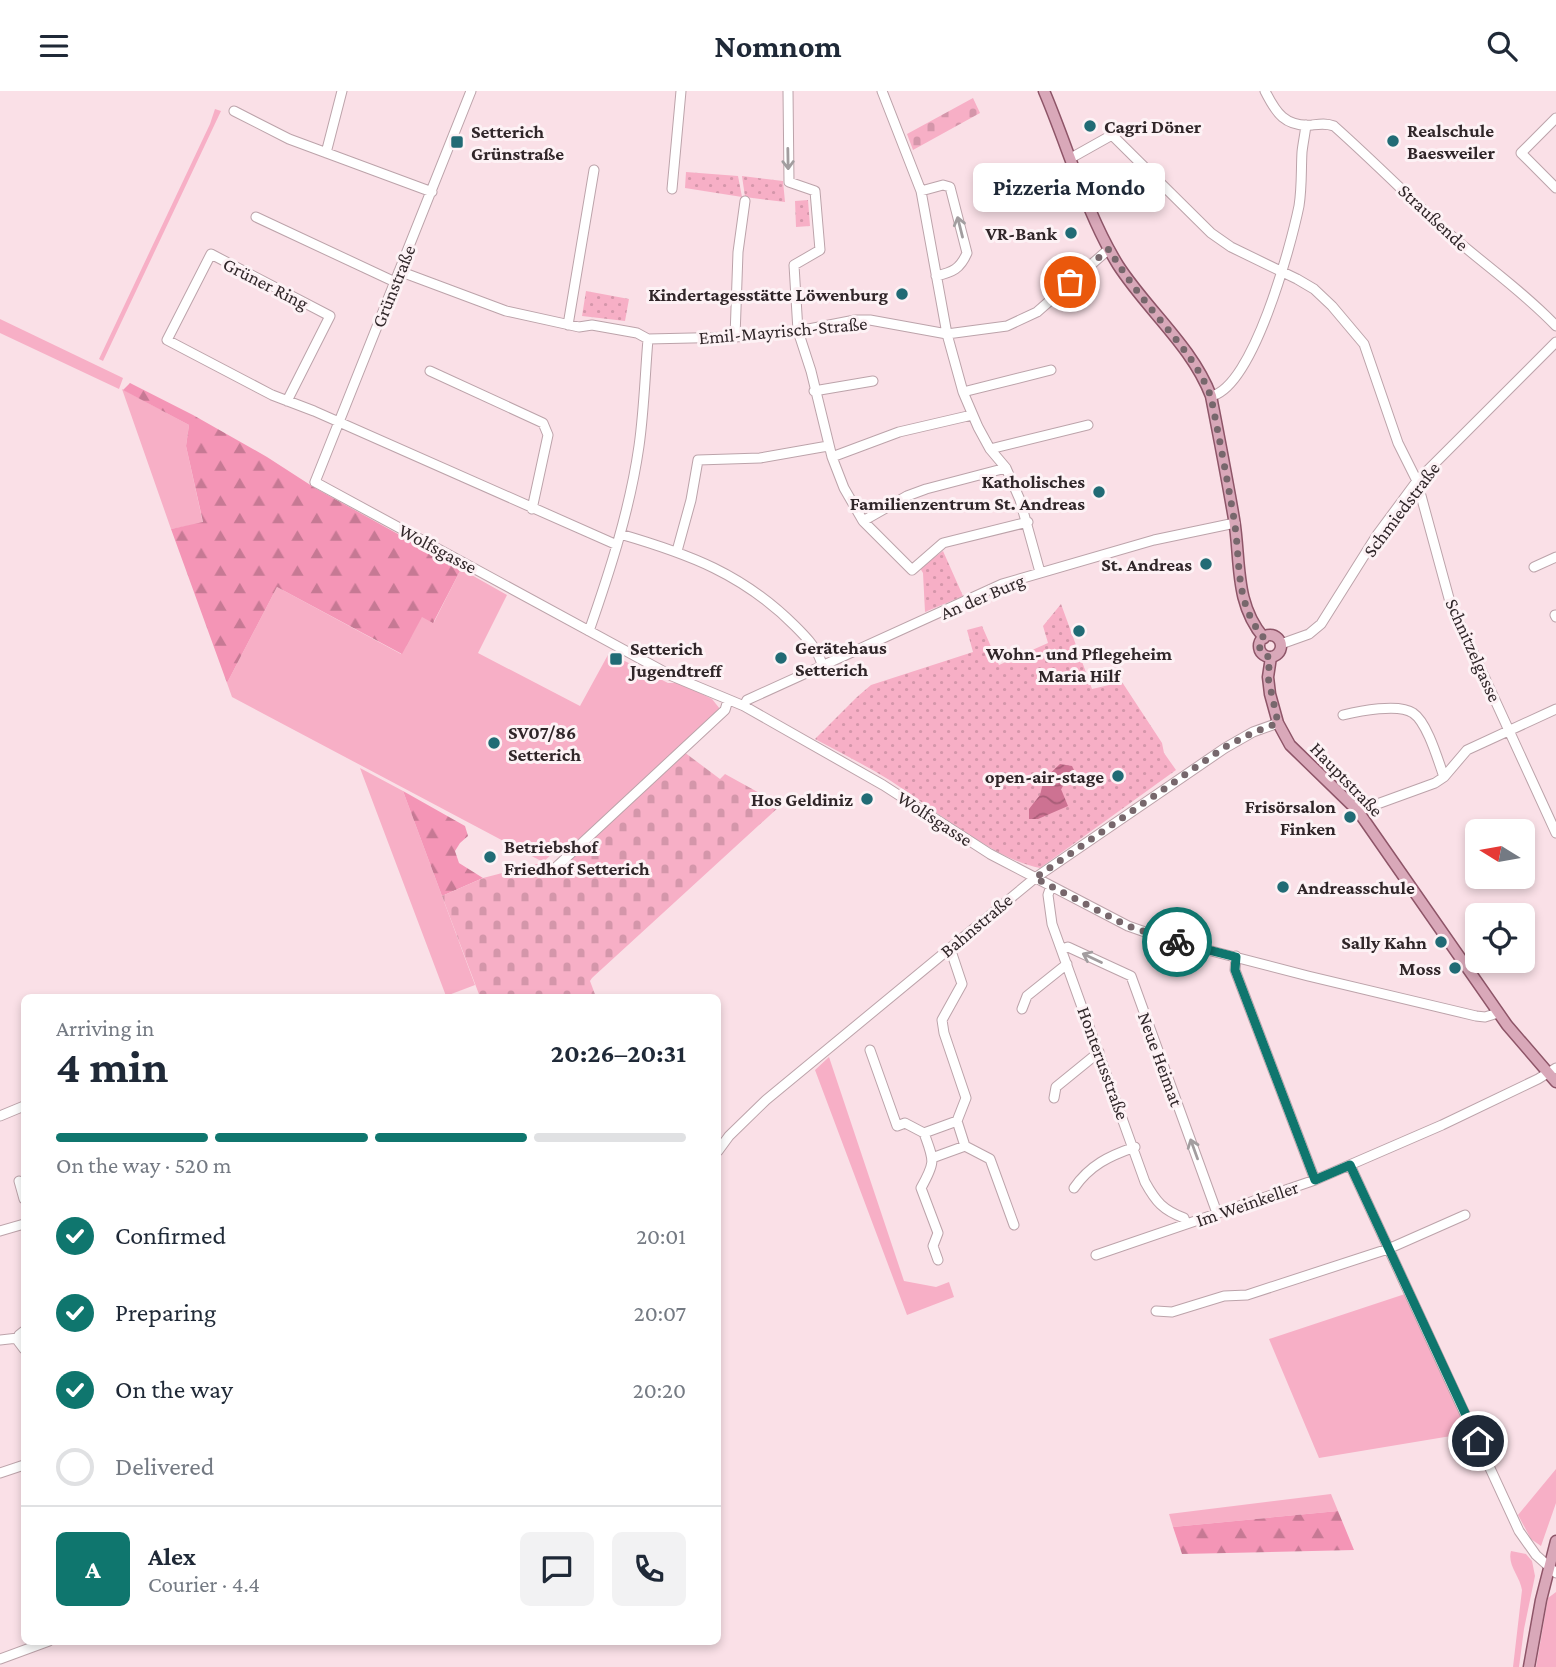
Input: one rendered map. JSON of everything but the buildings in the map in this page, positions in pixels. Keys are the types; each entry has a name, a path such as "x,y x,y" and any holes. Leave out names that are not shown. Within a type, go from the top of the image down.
{"main road":[{"path":"1044,91 1109,249 1133,286 1194,361 1211,397 1235,523 1240,586 1251,622 1264,638"},
{"path":"1274,636 1281,644 1280,652 1270,657 1260,650 1260,643 1264,638 1274,636"},
{"name":"Hauptstraße","path":"1270,657 1269,686 1278,723 1297,754 1358,811 1498,1013 1552,1071 1556,1082"},
{"path":"1529,1667 1552,1570 1556,1541"}],"street":[{"path":"326,153 342,91"},
{"name":"Grünstraße","path":"315,482 471,91"},
{"path":"672,189 681,91"},
{"path":"788,91 789,182 814,191 820,250 794,265 797,331 811,371 828,446 844,488 863,521 912,570 943,543 1028,522"},
{"path":"882,91 921,191 947,334 963,392 989,449 1006,468 1028,522 1040,572"},
{"name":"Straußende","path":"1265,91 1282,119 1295,124 1327,124 1334,127 1437,223 1536,306 1556,327"},
{"path":"234,111 289,139 432,192"},
{"path":"1556,118 1521,153 1556,188"},
{"path":"1211,397 1220,395 1227,389 1240,371 1260,333 1282,271 1300,195 1306,125"},
{"name":"Schnitzelgasse","path":"1071,158 1112,135 1211,233 1252,258 1314,289 1364,344 1398,443 1417,481 1450,602 1556,833"},
{"path":"568,325 594,170"},
{"path":"921,191 943,185 950,187 967,253 963,263 954,272 936,276"},
{"path":"735,337 738,252 744,201"},
{"path":"256,217 395,282"},
{"name":"Emil-Mayrisch-Straße","path":"399,271 506,311 579,327 592,325 636,333 648,339 735,337 797,331 855,320 870,320 947,334 1007,326 1037,313 1109,249"},
{"name":"Grüner Ring","path":"287,401 330,316 211,254 167,339 287,401 617,545"},
{"path":"589,631 620,534 639,445 648,339"},
{"name":"Schmiedstraße","path":"1281,644 1309,634 1321,624 1377,535 1417,481 1556,342"},
{"path":"963,392 1051,370"},
{"path":"430,371 543,423 548,435 532,509"},
{"path":"814,391 873,381"},
{"path":"832,457 899,432 972,415"},
{"path":"989,449 1088,425"},
{"path":"677,551 691,500 698,460 760,457 828,446"},
{"path":"863,521 907,496 1006,468"},
{"name":"Wolfsgasse","path":"315,482 672,676 744,706 883,785 990,854 1128,926 1165,939 1476,1016 1485,1017 1498,1013"},
{"name":"An der Burg","path":"744,706 747,699 1002,584 1154,540 1235,523"},
{"path":"620,534 677,551 726,572 767,600 807,638 820,654 822,665"},
{"path":"1535,567 1556,557"},
{"path":"554,869 725,710 728,700"},
{"path":"1343,715 1386,709 1405,709 1415,713 1423,724 1444,776"},
{"path":"1358,811 1373,803 1435,783 1467,750 1556,709"},
{"name":"Bahnstraße","path":"721,1147 738,1126 766,1100 1035,878 1225,747 1278,723"},
{"name":"Honterusstraße","path":"1051,886 1048,895 1052,924 1146,1182 1154,1198 1168,1212 1184,1218 1186,1224"},
{"name":"Neue Heimat","path":"1062,949 1068,947 1131,976 1217,1213"},
{"path":"950,948 962,984 942,1020 966,1098 957,1121 965,1146 990,1159 1014,1225"},
{"path":"1236,957 1235,970 1315,1180"},
{"path":"1022,1009 1027,996 1068,964"},
{"path":"1476,1016 1491,1002"},
{"path":"870,1050 897,1126 905,1123 923,1133 933,1158 933,1166 921,1188 938,1233 933,1246 938,1260"},
{"path":"1054,1098 1055,1087 1099,1052"},
{"name":"Im Weinkeller","path":"1097,1255 1315,1180 1442,1125 1552,1071"},
{"path":"0,1116 21,1107"},
{"path":"923,1133 957,1121"},
{"path":"933,1158 965,1146"},
{"path":"1074,1188 1083,1175 1106,1157 1135,1147"},
{"path":"1350,1165 1519,1531 1526,1543 1552,1570"},
{"path":"19,1181 21,1188"},
{"path":"1156,1311 1172,1312 1224,1296 1247,1295 1388,1248 1465,1216"},
{"path":"0,1231 21,1225"},
{"path":"0,1340 21,1335"},
{"path":"0,1473 21,1466"},
{"path":"0,1660 39,1645"}],"green space":[{"path":"973,98 980,113 913,150 907,134"},
{"path":"215,109 221,111 103,361 99,359"},
{"path":"686,172 738,176 742,197 685,188"},
{"path":"742,176 783,181 785,202 745,197"},
{"path":"808,200 810,226 796,227 795,201"},
{"path":"586,291 629,299 625,321 582,316"},
{"path":"0,319 123,378 119,389 0,333"},
{"path":"130,383 193,415 315,488 461,569 433,623 422,617 402,654 277,587 227,683 171,529 203,522 186,446 189,425 123,390"},
{"path":"122,389 189,425 186,446 203,523 171,529"},
{"path":"943,551 963,596 925,612 923,573 920,568"},
{"path":"461,569 507,595 478,653 580,706 609,653 668,683 680,683 712,699 720,709 571,847 562,845 543,862 232,697 227,683 277,587 401,654 422,616 434,622"},
{"path":"1061,604 1092,689 1122,682 1162,743 1164,753 1176,770 1040,868 1004,855 984,844 891,781 815,739 871,685 973,652 967,630 982,626 999,665 1048,643 1043,626"},
{"path":"684,752 720,779 725,774 781,805 592,978 590,981 595,994 479,994 442,896 483,878 537,864 554,872"},
{"path":"360,768 403,791 475,985 445,994"},
{"path":"403,791 465,826 468,836 455,851 459,863 483,878 442,896"},
{"path":"829,1057 904,1281 936,1287 949,1282 954,1297 907,1315 815,1070"},
{"path":"1405,1294 1469,1433 1319,1458 1269,1339"},
{"path":"1556,1469 1556,1503 1541,1546 1531,1539 1518,1515"},
{"path":"1331,1494 1338,1511 1173,1527 1169,1514"},
{"path":"1338,1511 1354,1550 1182,1554 1173,1527"},
{"path":"1511,1551 1526,1554 1532,1561 1535,1576 1519,1667 1513,1667 1522,1590 1511,1561"},
{"path":"1556,1592 1556,1667 1536,1667 1548,1598"}],"water":[{"path":"1060,764 1072,766 1074,770 1061,789 1068,806 1038,819 1029,819 1029,809 1040,795 1044,779"}],"way so far":[{"path":"1070,282 1109,249 1133,286 1194,361 1205,380 1211,397 1235,523 1240,586 1251,622 1264,638 1261,640 1260,650 1270,657 1270,694 1278,723 1225,747 1035,878 1128,926 1177,942"}],"place":[{"name":"Cagri Döner","path":"1090,126"},
{"name":"Realschule Baesweiler","path":"1393,141"},
{"name":"Setterich Grünstraße","path":"457,142"},
{"name":"VR-Bank","path":"1071,233"},
{"name":"Pizzeria Mondo","path":"1070,282"},
{"name":"Kindertagesstätte Löwenburg","path":"902,294"},
{"name":"Katholisches Familienzentrum St. Andreas","path":"1099,492"},
{"name":"St. Andreas","path":"1206,564"},
{"name":"Wohn- und Pflegeheim Maria Hilf","path":"1079,631"},
{"name":"Gerätehaus Setterich","path":"781,658"},
{"name":"Setterich Jugendtreff","path":"616,659"},
{"name":"SV07/86 Setterich","path":"494,743"},
{"name":"open-air-stage","path":"1118,776"},
{"name":"Hos Geldiniz","path":"867,799"},
{"name":"Frisörsalon Finken","path":"1350,817"},
{"name":"Betriebshof Friedhof Setterich","path":"490,857"},
{"name":"Andreasschule","path":"1283,887"},
{"name":"Sally Kahn","path":"1441,942"},
{"name":"Moss","path":"1455,968"}],"route":[{"path":"1177,942 1236,957 1235,970 1315,1180 1350,1165 1478,1441"}]}
